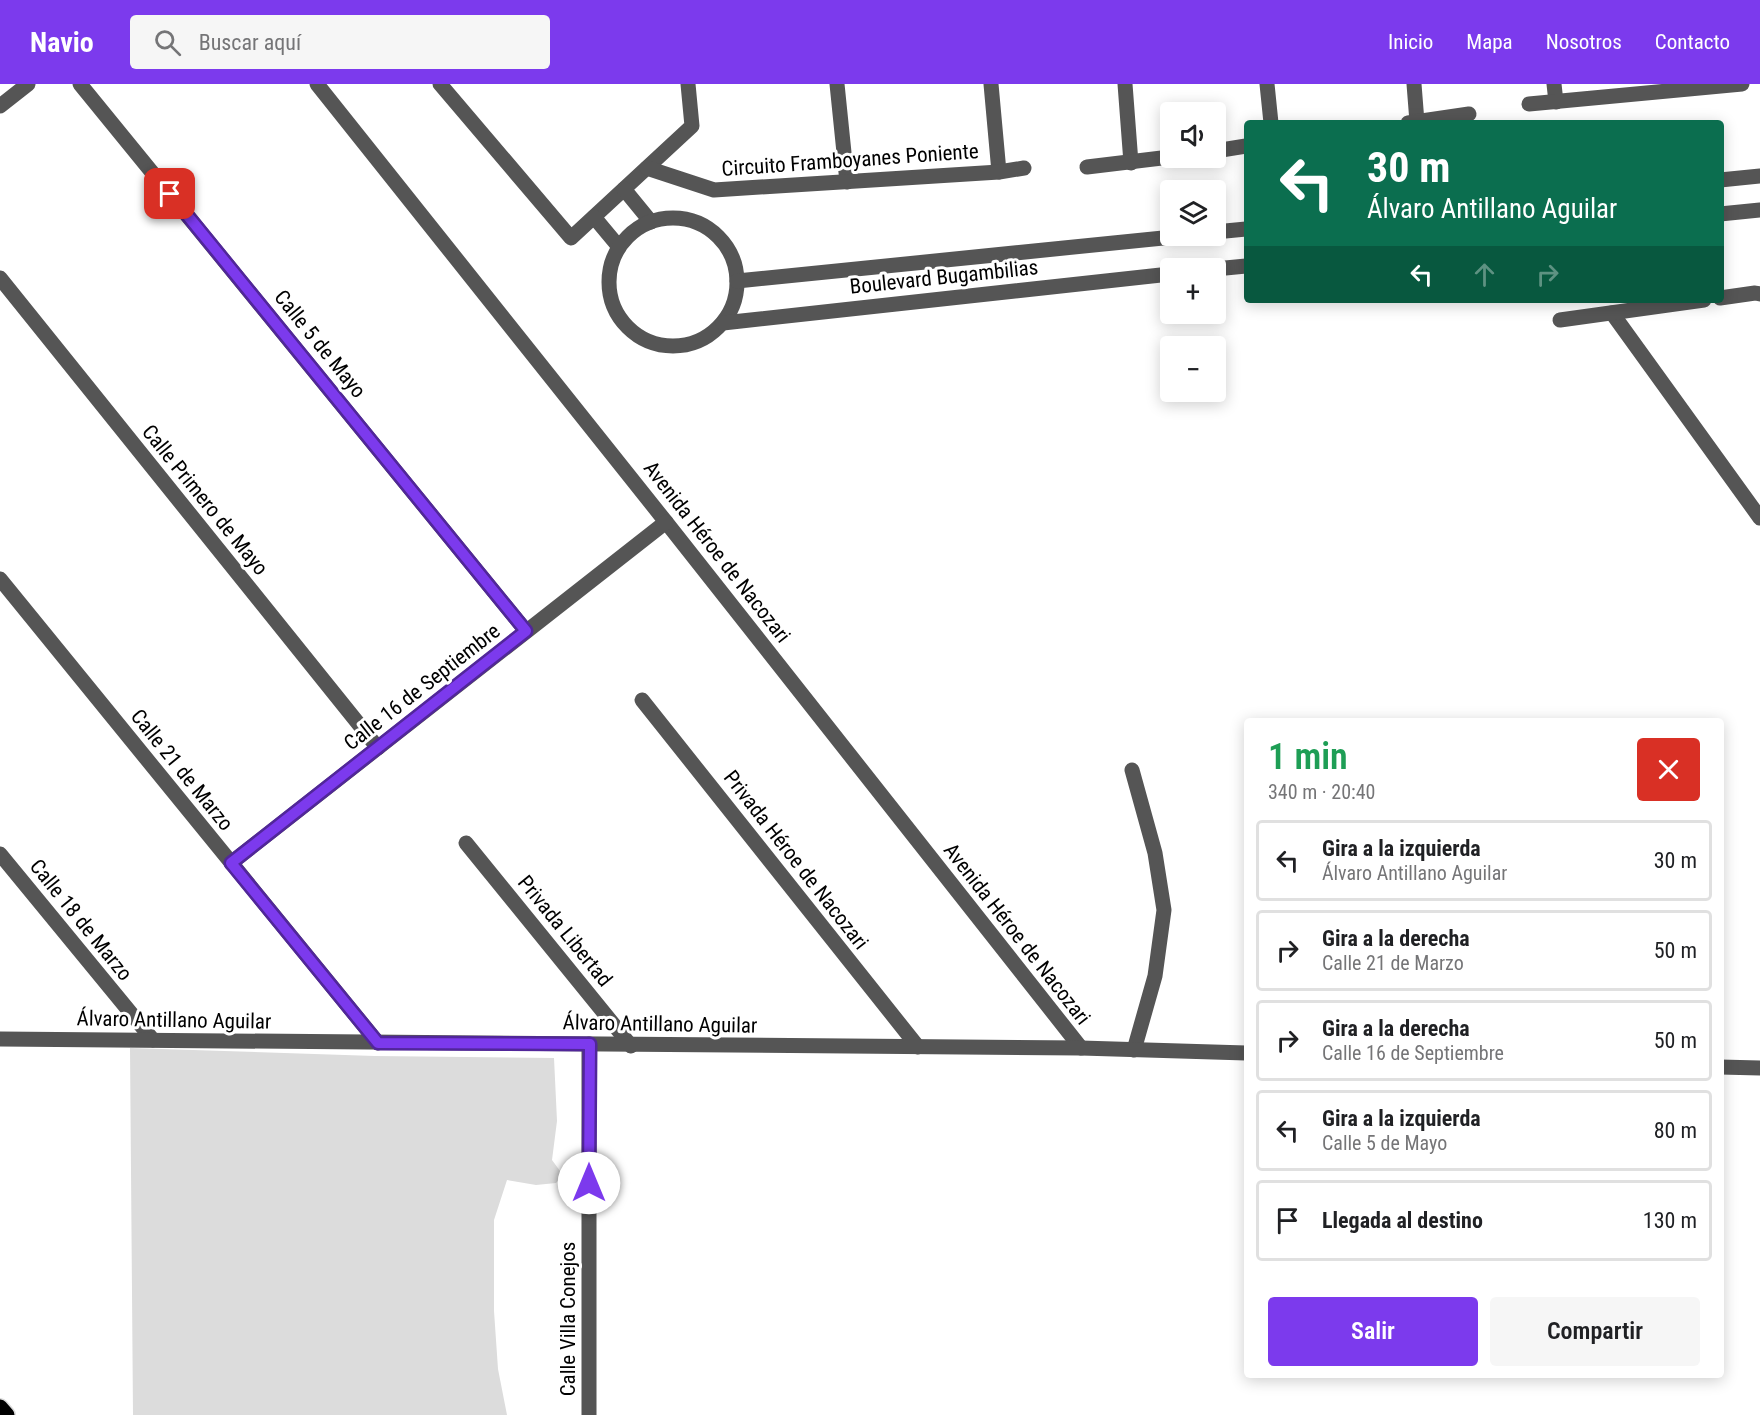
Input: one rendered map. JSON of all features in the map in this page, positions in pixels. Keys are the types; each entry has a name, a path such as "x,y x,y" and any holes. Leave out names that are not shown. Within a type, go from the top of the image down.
{"main road":[{"path":"0,1407 7,1415"}],"street":[{"path":"0,106 28,84"},
{"name":"Calle 5 de Mayo","path":"80,84 526,631"},
{"name":"Avenida Héroe de Nacozari","path":"317,84 1081,1048"},
{"path":"440,84 571,238 692,126 688,84"},
{"path":"837,84 847,182"},
{"path":"991,84 999,172"},
{"path":"1125,84 1131,163"},
{"path":"1267,84 1271,120"},
{"path":"1413,120 1414,84"},
{"path":"1554,84 1556,102"},
{"path":"1529,104 1742,84"},
{"path":"1427,120 1469,114"},
{"path":"1226,149 1244,146"},
{"path":"1087,167 1160,159"},
{"name":"Circuito Framboyanes Poniente","path":"647,168 714,190 999,172 1024,168"},
{"path":"1724,180 1760,176"},
{"path":"624,189 651,222"},
{"path":"1724,214 1760,210"},
{"path":"594,217 619,247"},
{"path":"671,218 691,220 709,229 724,243 734,262 737,281 733,304 723,323 706,338 686,346 663,346 643,340 625,326 613,308 609,286 610,266 619,247 633,232 651,222 671,218"},
{"path":"1226,231 1244,229"},
{"name":"Boulevard Bugambilias","path":"737,281 1160,238"},
{"path":"1226,268 1244,266"},
{"name":"Boulevard Bugambilias","path":"723,323 1160,275"},
{"name":"Calle Primero de Mayo","path":"0,278 378,748"},
{"path":"1724,297 1758,290"},
{"path":"1560,320 1683,303"},
{"path":"1612,313 1760,518"},
{"name":"Calle 16 de Septiembre","path":"231,863 666,522"},
{"name":"Calle 21 de Marzo","path":"0,579 378,1043"},
{"name":"Privada Héroe de Nacozari","path":"642,700 918,1047"},
{"path":"1132,770 1155,853 1164,910 1155,976 1134,1050"},
{"name":"Privada Libertad","path":"466,843 631,1046"},
{"name":"Calle 18 de Marzo","path":"0,854 153,1040"},
{"name":"Álvaro Antillano Aguilar","path":"0,1039 1081,1048 1244,1053"},
{"name":"Calle Villa Conejos","path":"589,1415 590,1044"},
{"path":"1724,1067 1760,1068"}],"shaded area":[{"path":"130,1048 375,1056 554,1058 557,1121 552,1160 563,1175 556,1183 536,1185 507,1180 494,1220 494,1311 498,1369 507,1415 133,1415"}],"route":[{"path":"170,194 526,631 231,863 378,1043 590,1044 589,1183"}]}
